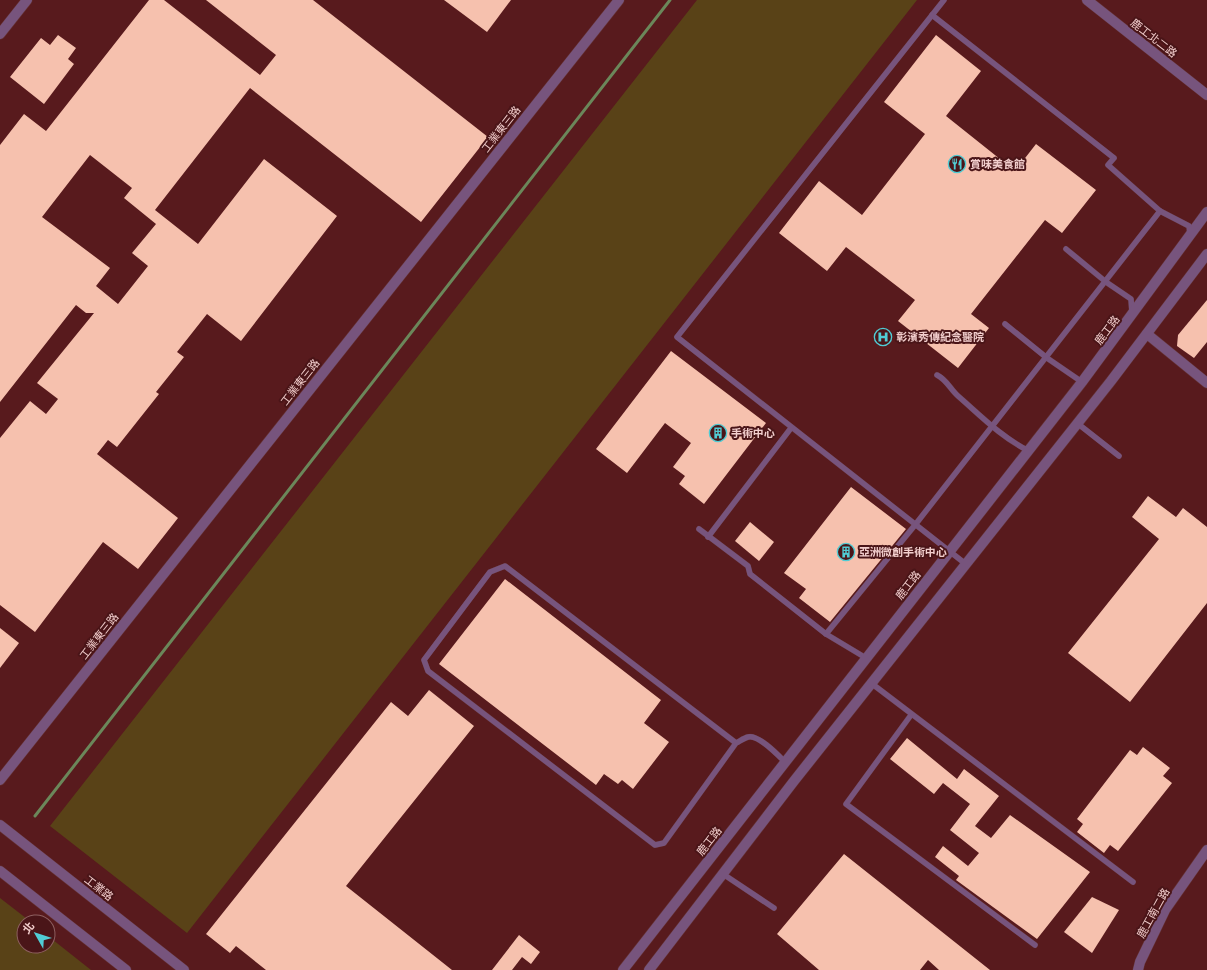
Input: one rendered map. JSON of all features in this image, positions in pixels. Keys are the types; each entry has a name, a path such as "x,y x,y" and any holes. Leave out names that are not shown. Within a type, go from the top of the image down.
{"street":[{"path":"0,34 27,0"},
{"name":"工業東三路","path":"0,780 618,0"},
{"name":"鹿工北二路","path":"1087,0 1207,95"},
{"name":"鹿工路","path":"623,970 950,550 1029,451 1132,316 1207,212"},
{"path":"649,970 871,683 967,565 1147,334 1207,254"},
{"path":"1147,334 1207,382"},
{"name":"工業路","path":"0,825 184,970"},
{"name":"鹿工南二路","path":"1138,970 1140,962 1165,910 1207,850"},
{"path":"0,871 126,970"}],"lane":[{"path":"944,0 677,337 791,428 950,550 967,565"},
{"path":"932,15 1114,158 1108,165 1160,211 1188,226 1190,234"},
{"path":"826,634 916,525 1160,211"},
{"path":"1066,249 1106,282 1131,299 1132,316"},
{"path":"1005,324 1047,358 1082,382"},
{"path":"937,375 945,379 957,395 992,428 1029,451"},
{"path":"1077,423 1119,456"},
{"path":"708,536 791,428"},
{"path":"699,529 748,566 750,574 826,634 866,658"},
{"path":"736,743 505,566 490,572 424,660 428,671 655,845 664,843 736,743 748,737 752,737 761,741 785,762"},
{"path":"871,683 1133,882"},
{"path":"912,714 846,804 1035,945"},
{"path":"723,874 774,908"}],"shaded area":[{"path":"0,0 1207,0 1207,970 0,970"},
{"path":"697,0 917,0 187,933 50,826"},
{"path":"0,898 21,914 16,914 16,954 56,954 56,942 91,970 0,970"}],"building":[{"path":"149,0 164,0 260,75 276,55 206,0 313,0 488,137 421,222 250,88 155,210 198,244 264,159 337,216 241,341 207,314 177,352 184,357 156,392 159,394 117,447 108,440 97,454 178,518 138,569 103,542 35,632 0,605 0,438 30,401 46,414 58,399 37,383 94,313 86,313 76,305 0,402 0,145 24,114 46,131","holes":["90,155 132,188 124,198 156,224 132,253 148,266 118,304 96,286 110,268 42,217"]},
{"path":"444,0 511,0 487,32"},
{"path":"58,35 76,48 68,59 74,64 44,104 10,77 41,38 50,45"},
{"name":"彰濱秀傳紀念醫院","path":"936,35 981,71 946,116 1015,171 1036,144 1096,190 1062,233 1045,220 971,314 989,328 958,368 898,321 915,300 846,247 827,271 779,233 819,181 862,215 925,134 884,102"},
{"path":"1207,300 1207,342 1194,358 1177,346 1178,335"},
{"name":"手術中心","path":"671,351 766,423 704,504 679,484 685,476 673,467 691,443 665,423 627,473 596,449"},
{"name":"亞洲微創手術中心","path":"851,487 906,529 830,622 799,598 806,589 784,573"},
{"path":"1148,496 1176,517 1183,508 1207,527 1207,603 1130,702 1068,653 1159,539 1132,517"},
{"path":"750,522 774,542 759,561 735,541"},
{"path":"505,579 661,700 644,723 669,742 633,789 622,780 618,784 604,774 596,785 439,664"},
{"path":"0,628 19,643 0,668"},
{"path":"429,690 474,726 346,886 452,970 266,970 236,946 230,953 206,934 391,702 408,716"},
{"path":"907,738 957,779 964,769 999,796 975,826 991,838 1010,815 1090,872 1037,939 956,880 959,876 935,857 943,846 968,866 979,853 950,830 970,804 943,783 934,794 890,759"},
{"path":"1143,747 1170,768 1163,776 1172,783 1118,851 1110,845 1104,853 1077,832 1083,824 1077,819 1130,750 1137,755"},
{"path":"844,854 990,970 939,970 928,960 920,970 819,970 777,934"},
{"path":"1092,897 1119,910 1092,953 1064,932"},
{"path":"519,935 540,952 531,964 522,957 512,970 492,970"}],"waterway":[{"path":"35,816 670,0"}],"place":[{"name":"賞味美食館","path":"957,164"},
{"name":"彰濱秀傳紀念醫院","path":"883,337"},
{"name":"手術中心","path":"718,433"},
{"name":"亞洲微創手術中心","path":"846,552"}]}
